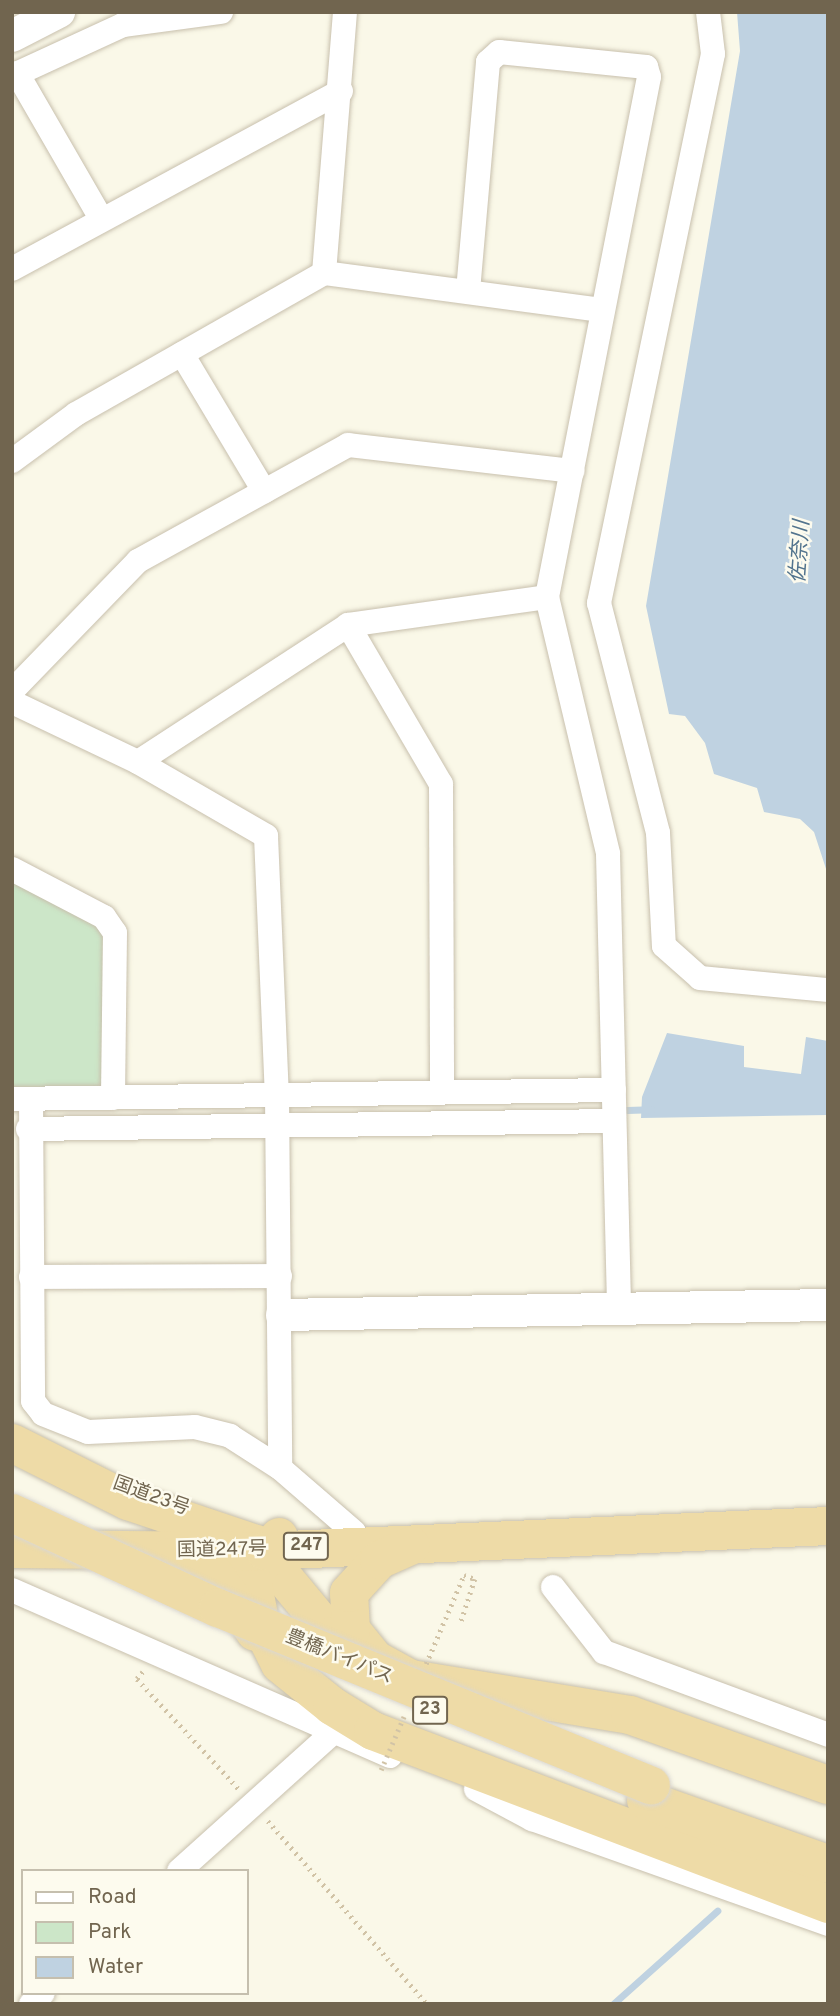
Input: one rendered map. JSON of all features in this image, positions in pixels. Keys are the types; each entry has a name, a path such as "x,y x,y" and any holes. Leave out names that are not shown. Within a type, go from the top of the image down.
{"highway":[{"name":"国道23号","path":"12,1442 169,1506 280,1542"},
{"name":"豊橋バイパス","path":"12,1513 218,1608 649,1793 828,1850"},
{"name":"豊橋バイパス","path":"12,1527 213,1620 828,1864"},
{"name":"国道247号","path":"280,1542 420,1543 599,1533 828,1527"},
{"name":"国道247号","path":"12,1549 152,1552 280,1542 354,1532 599,1533"},
{"path":"270,1649 252,1579 280,1542 332,1636 410,1685 630,1715 828,1784"},
{"path":"410,1685 360,1645 345,1605 358,1580 379,1560 420,1543"},
{"path":"152,1552 216,1576 270,1649 316,1694 373,1731 828,1904"}],"street":[{"path":"12,36 59,12"},
{"path":"100,216 15,74 123,25 221,12"},
{"path":"324,272 341,91 345,12"},
{"path":"708,12 713,54 599,603 658,833 664,946 700,978 828,990"},
{"path":"468,291 488,62 499,52 646,67 649,78 547,597 608,855 619,1308"},
{"path":"12,269 100,216 341,91"},
{"path":"12,461 76,414 324,272 603,310"},
{"path":"181,354 264,491"},
{"path":"12,691 138,561 348,445 368,443 572,471"},
{"path":"138,762 348,625 547,597"},
{"path":"348,625 441,784 442,1092"},
{"path":"12,702 138,762 266,836 277,1095 275,1126 282,1315 280,1468"},
{"path":"12,869 104,917 115,933 113,1098"},
{"path":"354,1532 280,1468 230,1436 195,1427 88,1432 43,1413 33,1401 28,1129 21,1099 614,1090"},
{"path":"28,1129 614,1121"},
{"path":"31,1277 280,1276"},
{"path":"282,1315 828,1305"},
{"path":"552,1587 604,1652 828,1735"},
{"path":"12,1590 331,1734 497,1797 532,1819 828,1924"},
{"path":"181,1869 331,1734"}],"path":[{"path":"381,1770 410,1685 464,1575 475,1579 461,1622"},
{"path":"157,1655 137,1679 253,1804 427,2004"}],"green space":[{"path":"12,882 101,927 108,937 103,1085 98,1090 12,1091"}],"water":[{"name":"佐奈川","path":"737,12 828,12 828,875 814,832 800,819 764,812 757,788 714,774 705,743 685,716 669,714 646,606 740,51"},
{"path":"667,1033 744,1046 744,1067 801,1074 806,1037 828,1041 828,1115 641,1118 642,1097"}],"waterway":[{"path":"627,1110 651,1109"},
{"path":"613,2004 717,1911"}]}
